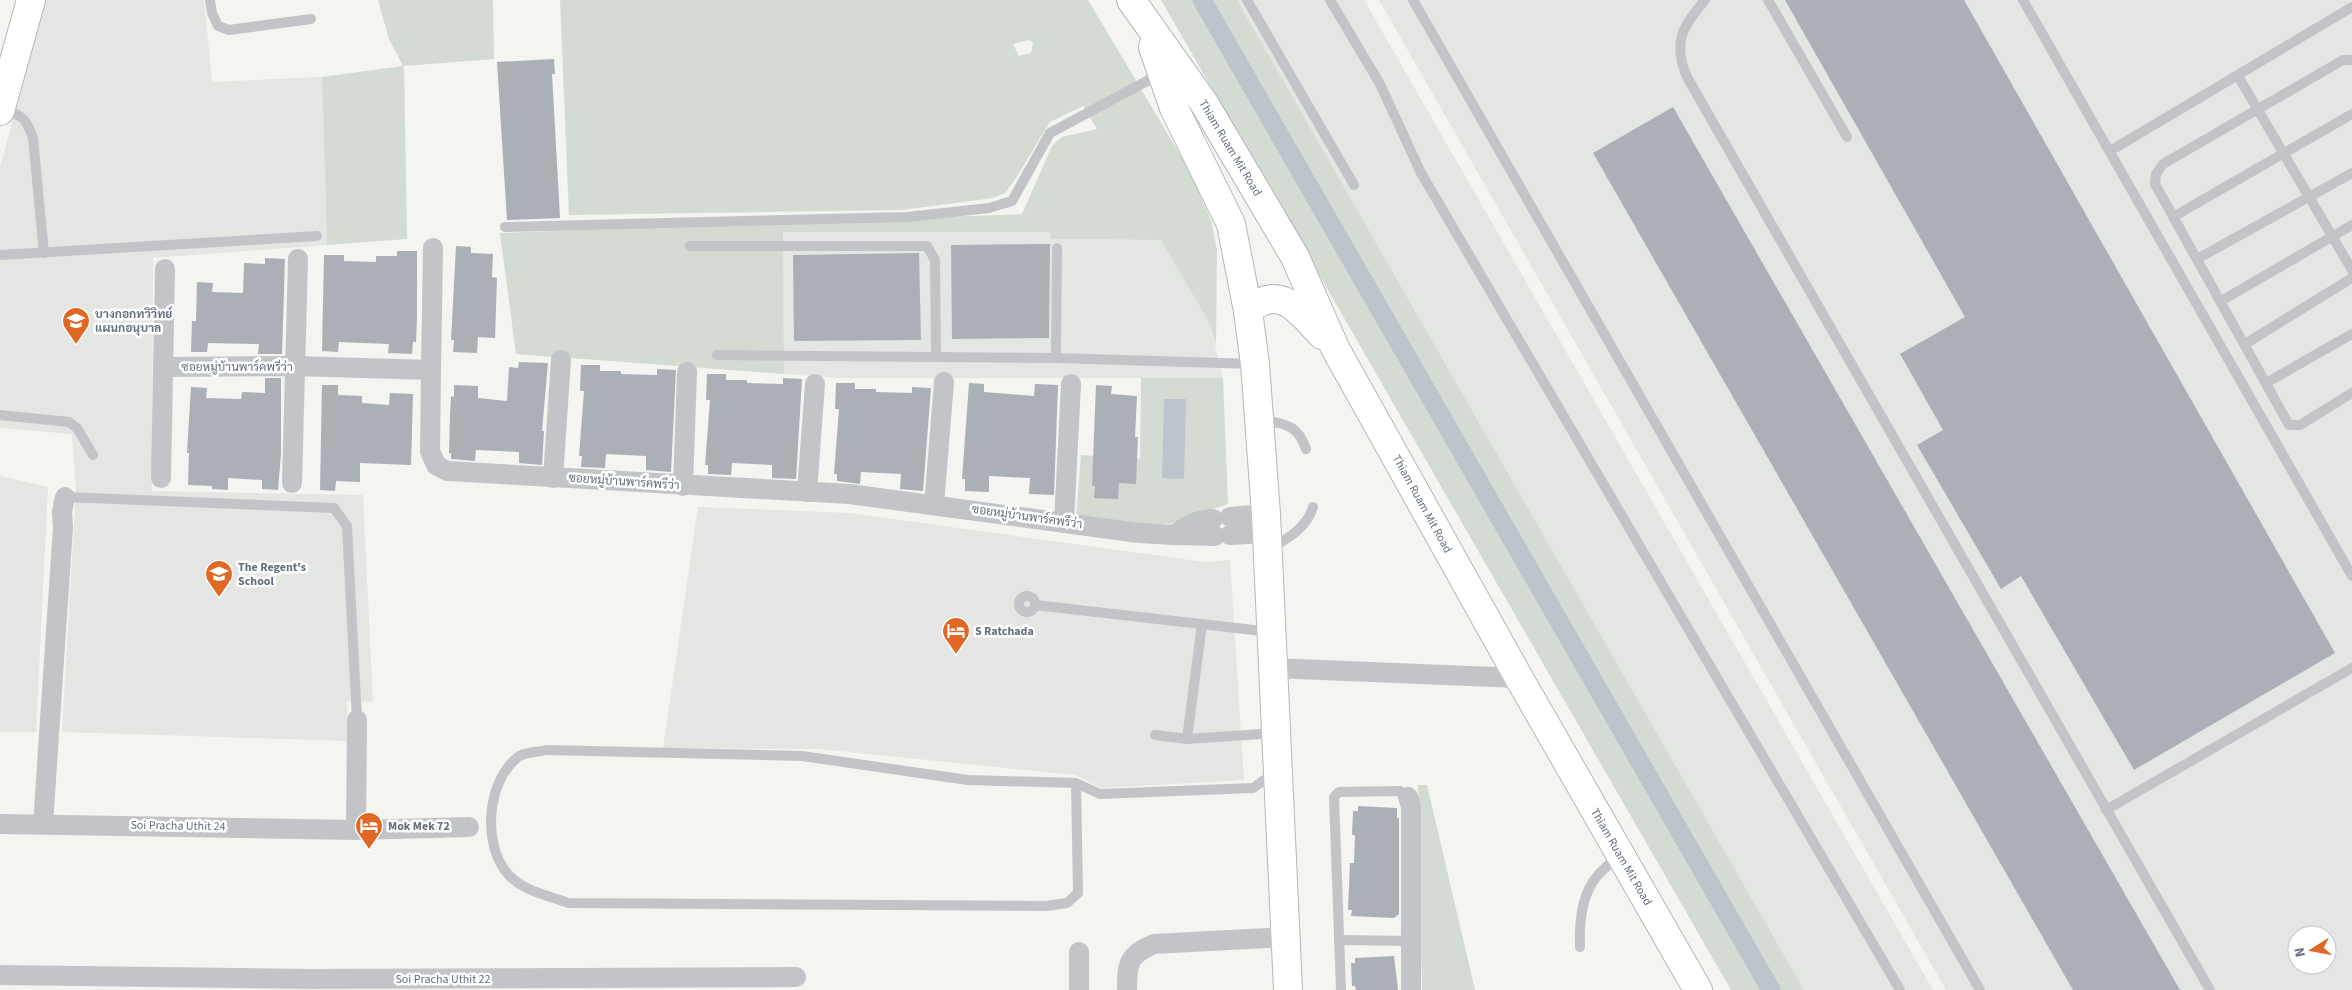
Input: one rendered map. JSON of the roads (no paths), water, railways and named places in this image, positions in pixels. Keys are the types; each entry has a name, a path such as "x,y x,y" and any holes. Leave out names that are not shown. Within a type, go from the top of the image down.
{"street":[{"path":"0,110 31,0"},
{"name":"Thiam Ruam Mit Road","path":"1138,10 1174,108 1231,224 1248,311 1255,364 1267,532 1288,990"},
{"name":"Thiam Ruam Mit Road","path":"1138,10 1204,103 1295,257 1335,348 1519,678 1698,990"},
{"path":"431,370 432,248"},
{"path":"292,483 298,259"},
{"path":"161,478 165,269"},
{"path":"1248,311 1263,300 1270,298 1290,302 1335,348"},
{"path":"553,478 560,360"},
{"name":"ซอยหมู่บ้านพาร์คพรีว่า","path":"163,367 295,366 431,370 430,451 436,464 447,472 849,494 1139,533 1174,534 1222,527 1267,532"},
{"path":"683,486 687,372"},
{"path":"934,505 944,382"},
{"path":"807,492 815,384"},
{"path":"1064,522 1072,384"},
{"path":"43,824 63,527 62,512 65,497"},
{"path":"1272,668 1519,678"},
{"path":"356,830 357,720"},
{"path":"1408,797 1412,806 1411,990"},
{"name":"Soi Pracha Uthit 24","path":"0,824 356,830 469,827"},
{"path":"1127,990 1127,972 1130,961 1136,952 1154,944 1286,937"},
{"path":"1079,952 1079,990"},
{"name":"Soi Pracha Uthit 22","path":"0,975 690,984 796,977"}],"lane":[{"path":"210,0 212,13 218,26 229,30 312,19"},
{"path":"1247,0 1354,184"},
{"path":"1330,0 1380,84 1421,173 1900,990"},
{"path":"1412,0 1980,990"},
{"path":"1705,0 1686,25 1680,41 1681,60 1687,77 2210,990"},
{"path":"1768,0 1847,137"},
{"path":"2022,0 2352,576"},
{"path":"2110,151 2352,7"},
{"path":"2352,60 2343,60 2163,164 2156,174 2155,184 2289,425 2300,425 2352,393"},
{"path":"505,227 907,217 990,208 1012,201 1050,132 1162,73"},
{"path":"2238,76 2352,270"},
{"path":"0,110 21,115 28,121 34,138 44,253"},
{"path":"2173,217 2352,114"},
{"path":"2197,259 2309,199 2352,173"},
{"path":"2221,301 2352,225"},
{"path":"0,254 317,236"},
{"path":"690,246 927,246 935,260 936,357"},
{"path":"1056,248 1056,358"},
{"path":"2245,344 2352,278"},
{"path":"2266,383 2352,334"},
{"path":"717,355 1056,358 1255,364"},
{"path":"0,415 69,422 77,428 93,455"},
{"path":"1259,418 1294,428 1301,436 1306,449"},
{"path":"65,497 334,508 347,526 357,720"},
{"path":"1267,532 1293,535 1310,517 1313,507"},
{"path":"1036,605 1271,632"},
{"path":"1187,739 1202,624"},
{"path":"2106,810 2352,668"},
{"path":"1155,736 1187,739 1275,733"},
{"path":"1076,783 1078,893 1067,903 1046,906 568,903 525,888 507,873 495,851 491,827 497,784 508,768 519,756 547,750 802,756 968,780 1076,783 1100,794 1253,788 1277,771"},
{"path":"1342,990 1334,797 1339,792 1400,791 1408,797"},
{"path":"469,827 491,827"},
{"path":"1580,947 1579,927 1588,892 1598,875 1620,856"},
{"path":"1339,940 1411,942"}],"waterway":[{"path":"1202,0 1771,990"}],"place":[{"name":"บางกอกทวิวิทย์ แผนกอนุบาล","path":"76,345"},
{"name":"The Regent's School","path":"219,598"},
{"name":"S Ratchada","path":"956,655"},
{"name":"Mok Mek 72","path":"369,850"}]}
